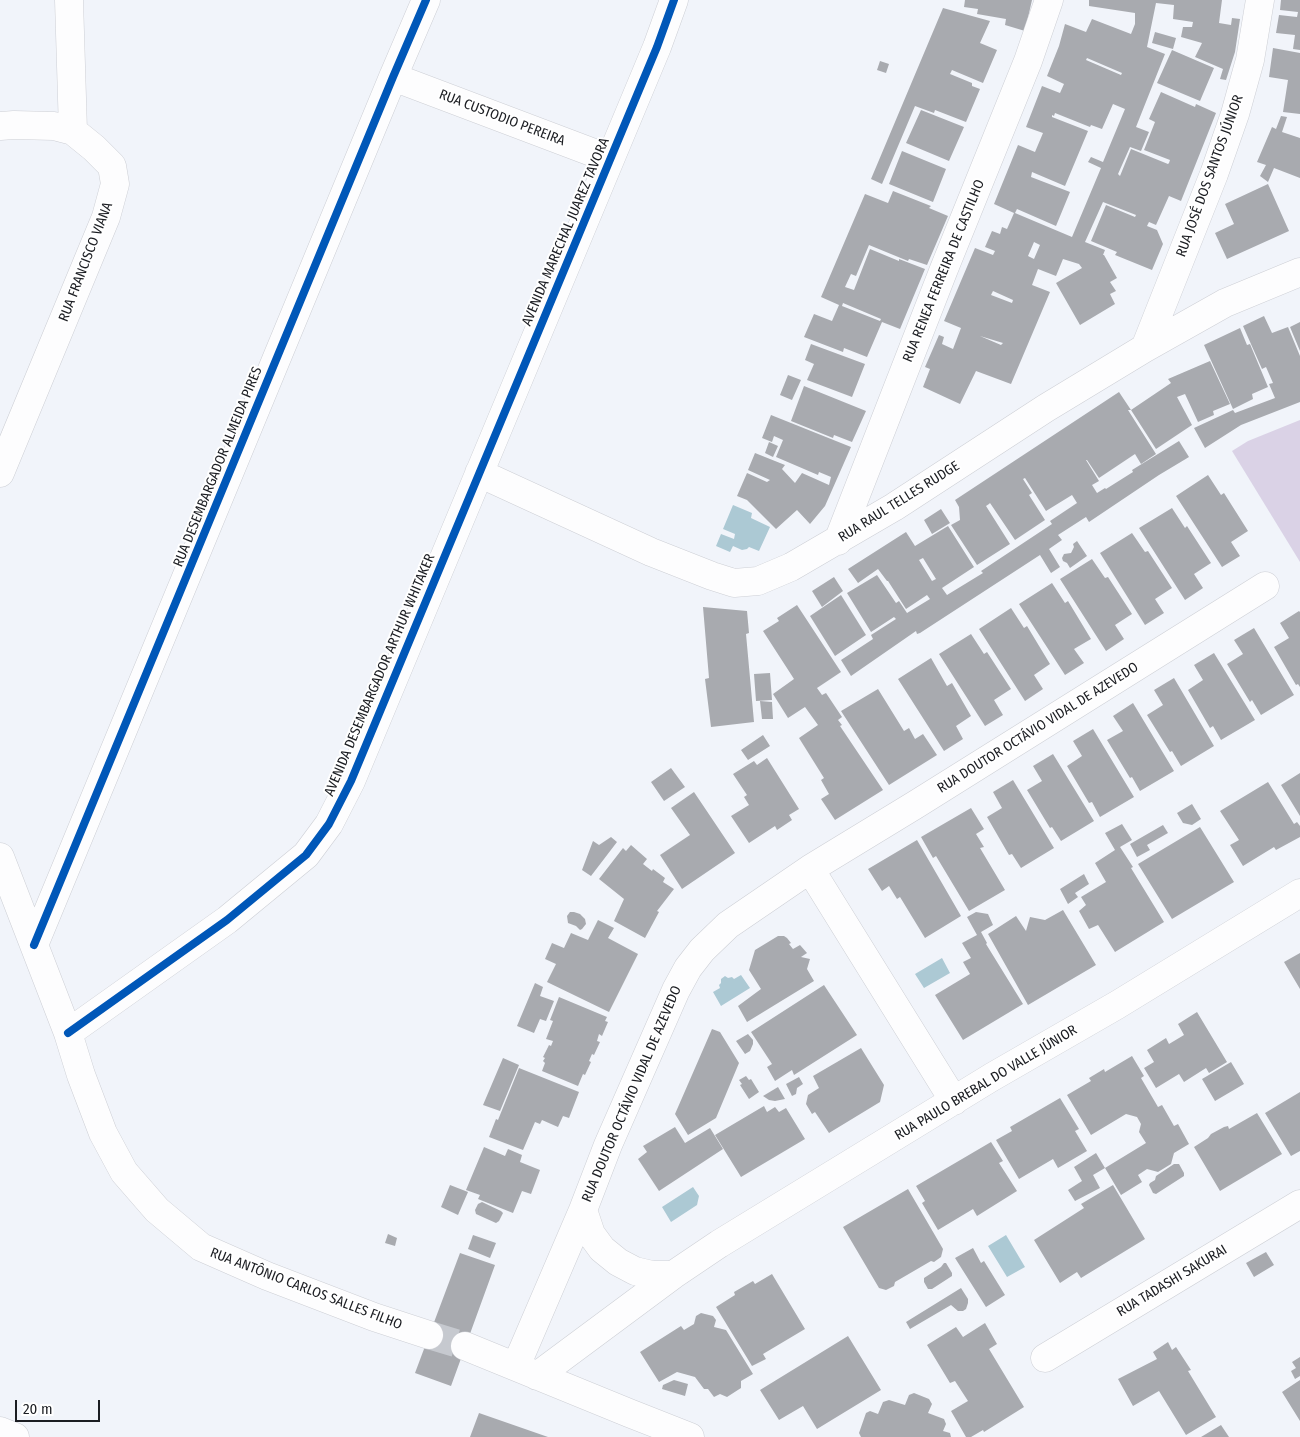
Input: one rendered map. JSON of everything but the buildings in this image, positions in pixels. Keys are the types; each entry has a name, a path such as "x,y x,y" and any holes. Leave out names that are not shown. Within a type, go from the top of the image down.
{"street":[{"path":"69,0 73,131"},
{"name":"RUA DESEMBARGADOR ALMEIDA PIRES","path":"34,945 426,0"},
{"name":"AVENIDA MARECHAL JUAREZ TAVORA","path":"478,473 657,47 674,0"},
{"name":"RUA RENEA FERREIRA DE CASTILHO","path":"838,541 936,287 1028,61 1048,0"},
{"name":"RUA JOSÉ DOS SANTOS JÚNIOR","path":"1144,348 1236,114 1250,60 1260,0"},
{"name":"RUA CUSTODIO PEREIRA","path":"393,76 610,159"},
{"name":"RUA FRANCISCO VIANA","path":"0,126 54,126 73,131 112,166 115,184 106,217 0,473"},
{"name":"RUA RAUL TELLES RUDGE","path":"478,473 651,552 712,576 734,582 758,581 792,567 838,541 894,507 1046,408 1144,348 1225,303 1300,272"},
{"name":"AVENIDA DESEMBARGADOR ARTHUR WHITAKER","path":"68,1033 227,920 312,848 329,824 351,781 478,473"},
{"name":"RUA DOUTOR OCTÁVIO VIDAL DE AZEVEDO","path":"526,1371 608,1145 676,990 688,968 702,950 728,924 810,869 1265,586"},
{"name":"RUA ANTÔNIO CARLOS SALLES FILHO","path":"0,856 68,1033 81,1075 103,1133 124,1172 157,1210 201,1247 267,1276 374,1317 429,1335"},
{"path":"810,869 954,1101"},
{"name":"RUA PAULO BREBAL DO VALLE JÚNIOR","path":"526,1371 719,1244 992,1077 1118,1005 1300,893"},
{"name":"RUA TADASHI SAKURAI","path":"1045,1358 1300,1204"},
{"path":"583,1210 592,1234 602,1249 618,1262 636,1271 652,1275 673,1275"},
{"path":"465,1346 690,1437"},
{"path":"0,1431 15,1437"}],"shaded area":[{"path":"1300,420 1300,562 1232,451 1248,441"}],"water":[{"path":"733,505 752,513 751,518 770,527 759,551 749,547 742,550 733,546 730,552 716,546 721,534 734,539 735,534 723,529"},
{"path":"942,958 950,973 924,988 915,974"},
{"path":"741,975 750,988 721,1006 713,992 720,988 721,979 725,976 734,979"},
{"path":"693,1187 699,1196 697,1205 671,1222 662,1207"},
{"path":"1006,1235 1025,1267 1007,1277 988,1246"}],"tunnel":[{"path":"429,1335 465,1346"}],"cycle path":[{"path":"34,945 426,0"},
{"path":"68,1033 227,920 306,855 329,824 351,781 657,47 674,0"}]}
